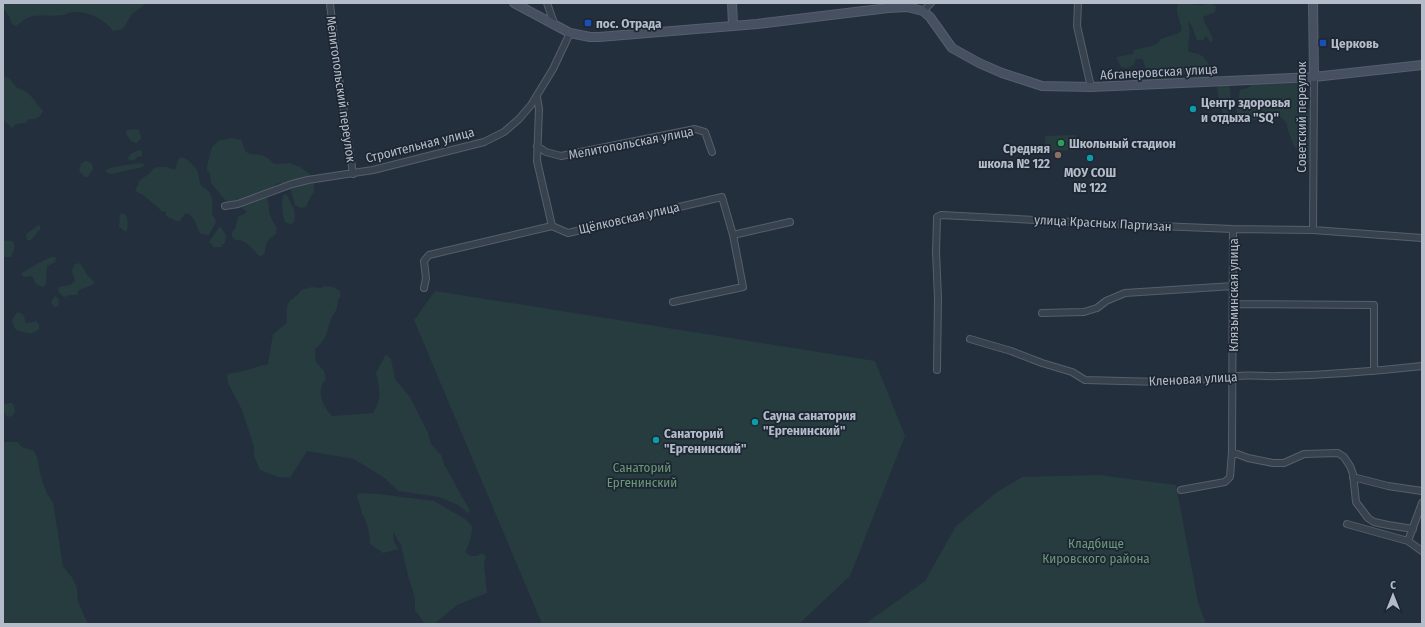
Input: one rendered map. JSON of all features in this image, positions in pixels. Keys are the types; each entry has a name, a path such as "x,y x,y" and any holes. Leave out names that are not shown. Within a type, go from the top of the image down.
{"street":[{"path":"514,3 570,33 599,37 757,24 888,8 907,7 923,11 931,3"},
{"path":"547,3 555,26"},
{"path":"732,3 733,25"},
{"path":"1078,3 1077,26 1091,87"},
{"name":"Советский переулок","path":"1313,3 1313,230"},
{"name":"Мелитопольский переулок","path":"330,4 336,64 353,174"},
{"name":"Абганеровская улица","path":"923,11 930,17 952,48 979,63 1002,73 1042,86 1091,87 1314,77 1422,65"},
{"name":"Строительная улица","path":"225,206 238,204 297,183 353,174 484,142 504,132 519,119 537,97 553,69 570,33"},
{"path":"424,288 426,278 424,261 429,255 552,226 537,161 539,109 537,97"},
{"name":"Мелитопольская улица","path":"537,146 546,152 561,156 695,129 705,132 712,152"},
{"name":"Щёлковская улица","path":"552,226 568,233 722,197 732,235"},
{"name":"улица Красных Партизан","path":"937,370 938,298 936,233 937,218 941,215 1233,229 1313,230 1422,238"},
{"path":"673,302 743,287 732,235 790,222"},
{"name":"Клязьминская улица","path":"1181,490 1224,482 1230,477 1232,452 1234,304 1233,229"},
{"path":"1042,313 1051,314 1084,312 1097,308 1106,301 1125,292 1233,286"},
{"path":"1234,304 1374,305 1374,371"},
{"name":"Кленовая улица","path":"970,339 1011,351 1042,363 1072,372 1085,380 1161,382 1224,378 1233,376 1279,376 1374,371 1422,366"},
{"path":"1232,452 1248,458 1273,463 1284,463 1304,454 1338,453 1344,456 1350,466 1356,502 1368,518 1374,522 1412,529"},
{"path":"1353,477 1388,486 1422,491"},
{"path":"1408,541 1422,503"},
{"path":"1348,524 1408,541 1422,551"}],"green space":[{"path":"3,3 144,3 143,6 132,14 123,29 113,31 99,19 81,12 68,13 59,16 29,17 16,26 12,24 9,16 3,8"},
{"path":"1179,3 1198,5 1210,3 1216,6 1215,12 1203,17 1213,40 1211,43 1206,36 1203,40 1197,40 1192,26 1189,22 1188,24 1190,32 1188,45 1189,52 1198,54 1204,58 1212,71 1213,76 1198,77 1186,73 1173,79 1160,78 1148,71 1143,59 1136,59 1133,65 1128,68 1121,67 1116,57 1133,54 1134,50 1152,46 1158,43 1161,39 1179,33 1182,30 1177,12 1177,6"},
{"path":"3,76 11,80 16,87 30,95 43,111 40,116 35,119 30,119 25,123 16,124 12,128 3,119"},
{"path":"1293,81 1299,83 1302,87 1298,93 1299,104 1311,108 1312,158 1307,165 1302,161 1302,155 1294,146 1287,124 1282,118 1276,115 1256,120 1241,119 1237,115 1237,104 1240,90 1248,88 1253,83"},
{"path":"1228,83 1230,87 1231,99 1228,116 1225,117 1222,110 1217,84"},
{"path":"138,129 141,139 136,143 131,141 126,134 127,130"},
{"name":"Школьный стадион","path":"1076,135 1076,150 1046,151 1045,136"},
{"path":"232,138 241,140 246,152 250,154 262,155 276,164 290,163 300,167 310,174 314,182 314,192 306,207 301,208 295,205 289,184 278,183 269,190 250,198 241,199 236,202 226,201 211,183 207,166 212,147 221,140"},
{"path":"142,150 142,156 130,161 128,158 132,153"},
{"path":"181,157 195,167 198,172 201,186 208,191 212,197 212,214 216,223 209,235 201,234 194,219 189,214 186,213 180,221 176,221 166,216 166,211 163,212 143,195 135,191 140,180 153,169 158,167 167,167 175,170 178,160"},
{"path":"85,161 92,164 93,169 88,177 85,177 79,171 81,164"},
{"path":"139,163 144,164 143,167 111,174 107,173 105,170 114,167"},
{"path":"286,194 292,205 295,216 292,224 286,223 283,217 283,196"},
{"path":"267,198 270,216 277,228 276,234 269,239 267,243 265,252 263,255 259,256 246,243 234,239 232,232 235,229 238,217 247,211 241,206"},
{"path":"120,214 125,214 127,218 128,225 126,232 119,227"},
{"path":"39,225 41,228 31,240 27,240 26,234"},
{"path":"220,226 226,235 225,242 221,247 214,247 209,242"},
{"path":"3,238 6,241 13,241 15,247 11,257 3,257"},
{"path":"51,257 56,257 55,262 47,266 46,284 43,287 36,284 32,276 24,277 21,274 36,265"},
{"path":"79,263 87,275 95,282 92,285 79,290 77,295 69,295 65,297 59,293 59,287 70,285 75,281 72,271 74,265"},
{"path":"325,286 333,287 340,291 341,296 338,300 324,339 315,349 316,362 324,371 326,379 321,388 321,393 323,403 326,408 332,416 373,413 379,398 376,373 386,354 391,359 395,379 410,397 428,433 431,444 441,455 444,464 470,511 468,513 458,505 439,497 398,491 386,479 354,459 307,451 290,478 279,477 260,470 254,456 254,447 242,410 228,383 227,374 268,364 273,334 287,323 287,310 289,302 301,290 312,287 321,288"},
{"name":"Санаторий Ергенинский","path":"435,291 875,361 905,436 850,576 799,624 542,624 414,320"},
{"path":"55,296 58,298 59,304 56,307 53,306 51,302"},
{"path":"17,312 23,314 26,323 36,321 39,324 39,329 33,333 25,333 16,330 12,321"},
{"path":"12,403 14,406 15,412 12,416 7,417 3,410 3,405"},
{"path":"3,442 17,442 22,447 34,451 37,457 41,477 47,494 53,502 63,566 73,579 77,588 78,602 88,624 3,624"},
{"name":"Кладбище Кировского района","path":"1099,475 1176,485 1198,602 1206,624 865,624 925,581 956,526 997,492 1022,477"},
{"path":"359,493 434,501 465,519 472,526 472,533 465,552 470,556 477,556 482,553 486,557 484,564 487,593 457,605 434,624 425,624 415,610 415,598 401,545 393,532 394,542 399,549 383,553 370,544 368,528 357,497"}],"place":[{"name":"пос. Отрада","path":"588,23"},
{"name":"Церковь","path":"1323,43"},
{"name":"Центр здоровья и отдыха \"SQ\"","path":"1193,109"},
{"name":"Школьный стадион","path":"1061,143"},
{"name":"Средняя школа № 122","path":"1058,155"},
{"name":"МОУ СОШ № 122","path":"1090,158"},
{"name":"Сауна санатория \"Ергенинский\"","path":"755,422"},
{"name":"Санаторий \"Ергенинский\"","path":"656,440"}]}
